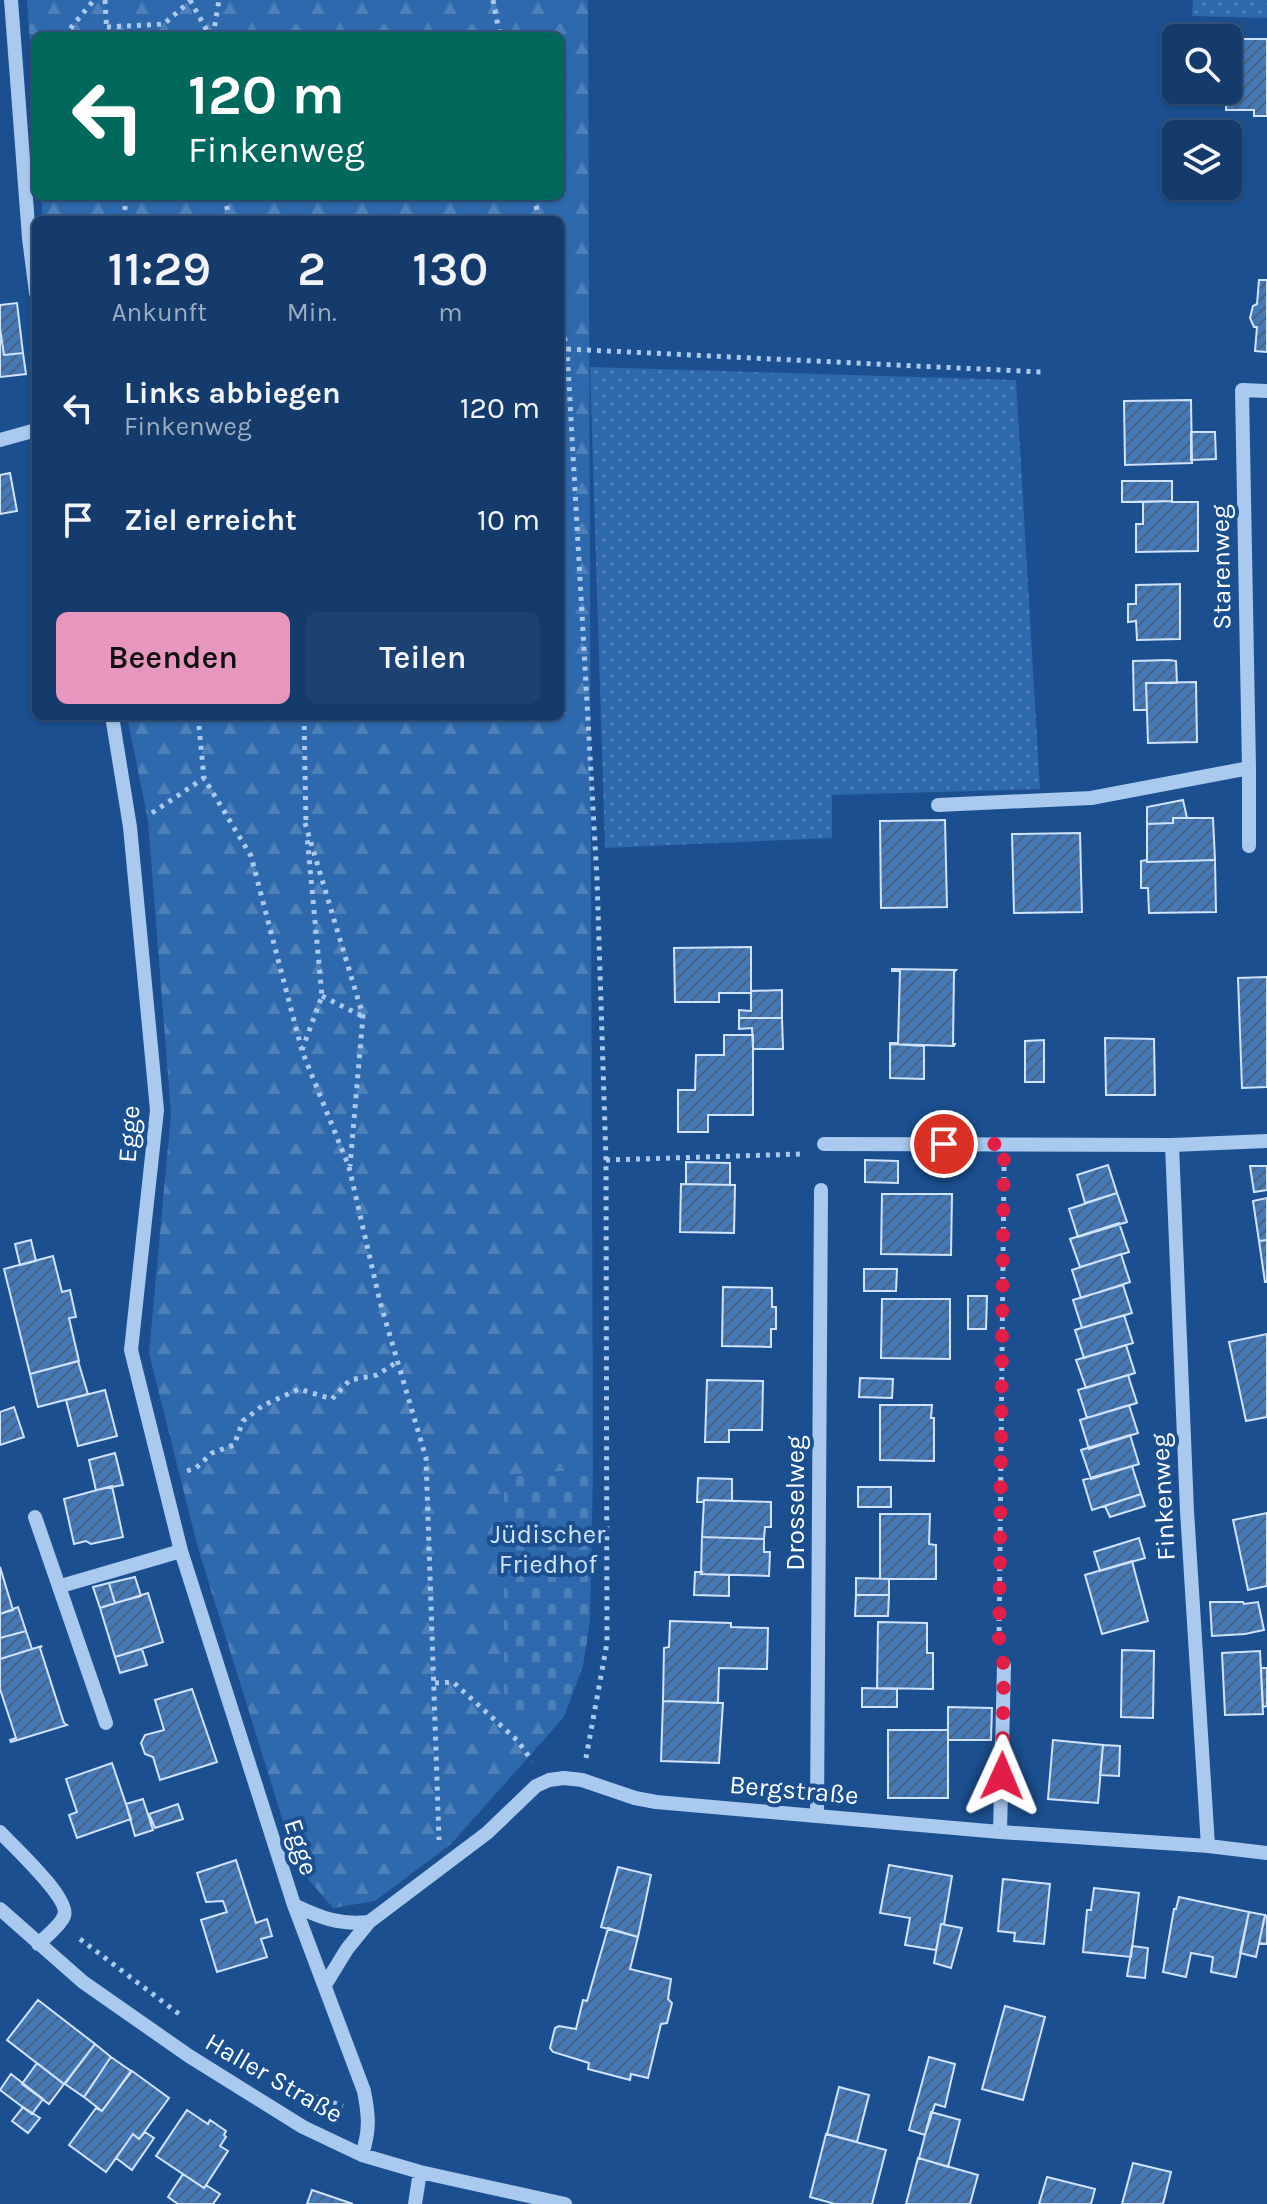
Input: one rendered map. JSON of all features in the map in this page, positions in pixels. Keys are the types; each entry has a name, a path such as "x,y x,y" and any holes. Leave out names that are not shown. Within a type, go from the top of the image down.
{"street":[{"path":"11,0 32,262"},
{"name":"Starenweg","path":"1249,846 1242,390 1267,391"},
{"path":"0,440 32,431"},
{"name":"Egge","path":"113,720 130,827 157,1110 131,1350 181,1551 294,1905 364,2091 369,2133 362,2155"},
{"path":"938,805 1091,798 1249,768"},
{"path":"824,1144 1172,1145 1267,1141"},
{"name":"Finkenweg","path":"1172,1145 1187,1511 1208,1846"},
{"name":"Drosselweg","path":"817,1816 821,1190"},
{"path":"35,1517 106,1723"},
{"path":"61,1586 181,1551"},
{"path":"1000,1832 1004,1665"},
{"path":"325,1985 347,1949 369,1922 487,1833 536,1786 549,1780"},
{"name":"Bergstraße","path":"549,1780 582,1780 656,1802 1267,1853"},
{"path":"0,1832 54,1890 65,1907 64,1916 38,1944"},
{"path":"294,1905 319,1917 348,1924 369,1922"},
{"name":"Haller Straße","path":"0,1909 83,1982 189,2056 303,2127 362,2155 420,2172 565,2204"},
{"path":"415,2204 420,2172"}],"path":[{"path":"67,32 94,0"},
{"path":"105,0 107,32"},
{"path":"107,27 164,24 190,0 209,32"},
{"path":"212,32 219,0"},
{"path":"493,0 499,32"},
{"path":"564,336 597,879 606,1160 607,1643 582,1780"},
{"path":"567,349 1041,372"},
{"path":"198,720 204,778 251,856 302,1051 349,1167 380,1302 426,1458 440,1867"},
{"path":"302,1051 322,996 305,823 304,720"},
{"path":"130,827 204,778"},
{"path":"305,823 363,1016 349,1167"},
{"path":"322,996 363,1016"},
{"path":"1004,1144 999,1652 1004,1665"},
{"path":"606,1160 808,1154"},
{"path":"163,1478 196,1468 212,1453 234,1445 243,1421 262,1406 299,1389 332,1399 350,1380 377,1375 397,1362"},
{"path":"435,1683 453,1682 518,1741 549,1780"},
{"path":"58,1923 191,2023"},
{"path":"293,2089 369,2115"}],"green space":[{"path":"27,0 588,0 593,1468 504,1477 504,1716 564,1717 451,1844 375,1901 333,1908 297,1866 198,1548 149,1353 171,1114 148,821 128,720 564,720 564,216 43,216 41,200 564,200 564,32 32,32 32,71"},
{"path":"1193,0 1267,0 1267,18 1192,16"},
{"path":"590,367 1016,380 1040,789 832,795 832,838 605,848"},
{"name":"Jüdischer Friedhof","path":"593,1468 590,1621 583,1666 564,1717 504,1716 504,1477"}],"building":[{"path":"1242,39 1267,39 1267,116 1254,116 1254,110 1226,110 1226,104 1242,104"},
{"path":"1259,280 1267,280 1267,352 1255,351 1257,327 1250,318 1253,306 1257,304"},
{"path":"17,303 23,353 4,355 0,305"},
{"path":"0,328 4,355 23,353 26,374 0,377"},
{"path":"1191,400 1192,463 1125,465 1124,401"},
{"path":"1191,432 1215,432 1216,459 1191,460"},
{"path":"10,473 17,511 0,514 0,475"},
{"path":"1122,481 1172,481 1172,501 1122,502"},
{"path":"1143,502 1198,502 1198,551 1136,552 1136,524 1143,524"},
{"path":"1180,584 1180,639 1137,640 1136,621 1128,622 1128,604 1136,604 1136,585"},
{"path":"1133,661 1176,661 1177,683 1146,683 1147,710 1134,710"},
{"path":"1196,682 1197,742 1148,743 1146,683"},
{"path":"1183,800 1187,818 1173,818 1173,823 1147,824 1147,807"},
{"path":"1173,818 1213,818 1215,860 1147,862 1147,824 1173,823"},
{"path":"945,820 947,907 881,908 880,821"},
{"path":"1080,833 1082,912 1014,913 1012,834"},
{"path":"1215,860 1216,912 1149,913 1148,888 1141,888 1141,861"},
{"path":"751,947 751,993 719,993 719,1002 675,1002 674,948"},
{"path":"892,969 956,970 954,1046 890,1044 898,1043 900,971"},
{"path":"1267,977 1267,1087 1242,1088 1238,978"},
{"path":"782,990 782,1018 739,1018 739,1010 751,1011 751,991"},
{"path":"739,1018 782,1018 783,1049 753,1049 752,1028 739,1029"},
{"path":"724,1035 753,1035 753,1115 708,1115 708,1132 678,1132 678,1090 695,1090 696,1055 724,1055"},
{"path":"1105,1038 1154,1039 1155,1095 1106,1095"},
{"path":"1044,1040 1044,1082 1025,1082 1025,1041"},
{"path":"890,1044 924,1046 924,1079 890,1078"},
{"path":"865,1160 898,1161 898,1183 865,1182"},
{"path":"686,1162 730,1163 730,1185 686,1184"},
{"path":"1108,1165 1117,1193 1085,1203 1077,1175"},
{"path":"1250,1166 1267,1166 1267,1190 1254,1192"},
{"path":"681,1184 735,1185 734,1233 680,1232"},
{"path":"1117,1193 1127,1222 1078,1237 1069,1209"},
{"path":"882,1194 952,1194 951,1255 881,1254"},
{"path":"1267,1198 1267,1240 1259,1241 1253,1201"},
{"path":"1119,1223 1129,1252 1080,1267 1070,1239"},
{"path":"31,1240 36,1261 20,1265 15,1244"},
{"path":"1267,1240 1267,1282 1265,1282 1259,1241"},
{"path":"1121,1254 1130,1282 1081,1298 1072,1270"},
{"path":"53,1256 62,1292 70,1290 76,1317 69,1318 79,1361 30,1374 4,1269"},
{"path":"864,1269 897,1269 896,1291 864,1291"},
{"path":"1123,1285 1132,1313 1082,1328 1073,1300"},
{"path":"723,1287 772,1288 776,1329 771,1329 771,1347 722,1346"},
{"path":"968,1296 987,1296 986,1329 968,1329"},
{"path":"882,1299 950,1299 950,1359 881,1358"},
{"path":"1124,1315 1133,1343 1084,1358 1075,1330"},
{"path":"1267,1334 1267,1417 1246,1421 1229,1342"},
{"path":"1126,1345 1135,1373 1086,1388 1076,1360"},
{"path":"78,1361 88,1394 38,1407 30,1374"},
{"path":"1128,1375 1137,1403 1087,1418 1078,1390"},
{"path":"860,1378 893,1379 892,1398 859,1397"},
{"path":"707,1380 763,1381 762,1430 729,1430 729,1442 705,1442"},
{"path":"105,1390 117,1436 78,1446 66,1400"},
{"path":"880,1405 932,1405 934,1461 880,1460"},
{"path":"1129,1405 1138,1433 1089,1449 1080,1420"},
{"path":"14,1407 24,1437 0,1445 0,1412"},
{"path":"1130,1435 1139,1464 1091,1479 1081,1450"},
{"path":"115,1453 123,1485 96,1490 89,1460"},
{"path":"1132,1466 1141,1494 1092,1510 1083,1480"},
{"path":"698,1478 732,1479 732,1501 697,1502"},
{"path":"112,1486 123,1537 91,1544 86,1541 74,1544 64,1499"},
{"path":"858,1487 891,1487 891,1507 858,1507"},
{"path":"1141,1494 1145,1506 1110,1517 1105,1506"},
{"path":"704,1500 771,1502 771,1527 765,1527 764,1539 702,1537"},
{"path":"1267,1513 1267,1586 1248,1590 1233,1520"},
{"path":"880,1514 930,1514 929,1544 936,1545 936,1579 880,1579"},
{"path":"702,1537 764,1539 764,1552 770,1552 769,1576 701,1574"},
{"path":"1139,1538 1145,1558 1100,1571 1094,1552"},
{"path":"1132,1561 1148,1621 1102,1634 1085,1575"},
{"path":"0,1567 13,1610 0,1614"},
{"path":"695,1572 729,1575 729,1596 694,1595"},
{"path":"135,1577 141,1596 115,1603 109,1583"},
{"path":"856,1578 889,1579 889,1595 856,1595"},
{"path":"109,1583 115,1603 100,1608 93,1587"},
{"path":"148,1593 163,1642 115,1657 100,1608"},
{"path":"856,1595 889,1595 888,1616 855,1616"},
{"path":"1210,1602 1258,1602 1264,1630 1212,1636"},
{"path":"18,1607 26,1631 0,1638 0,1614"},
{"path":"670,1621 768,1628 767,1669 719,1668 718,1703 663,1701 664,1648 669,1647"},
{"path":"878,1622 927,1623 927,1653 933,1653 933,1689 877,1688"},
{"path":"26,1631 32,1649 0,1659 0,1638"},
{"path":"42,1646 40,1648 67,1725 11,1742 16,1738 0,1689 0,1659"},
{"path":"142,1649 147,1665 120,1673 115,1657"},
{"path":"1122,1650 1154,1651 1153,1718 1121,1717"},
{"path":"1260,1651 1263,1714 1225,1715 1222,1653"},
{"path":"1261,1668 1267,1668 1267,1706 1263,1707"},
{"path":"862,1688 897,1689 897,1707 862,1707"},
{"path":"192,1689 217,1762 160,1780 153,1757 145,1754 141,1743 145,1735 164,1730 155,1700"},
{"path":"663,1701 723,1703 719,1763 661,1761"},
{"path":"948,1707 992,1708 991,1740 948,1740"},
{"path":"888,1730 948,1730 948,1798 888,1798"},
{"path":"1053,1740 1103,1745 1098,1803 1048,1799"},
{"path":"1103,1745 1120,1746 1119,1776 1100,1775"},
{"path":"112,1763 131,1819 77,1838 69,1815 77,1812 66,1779"},
{"path":"143,1799 153,1830 135,1836 126,1804"},
{"path":"178,1804 183,1819 155,1828 149,1814"},
{"path":"236,1860 256,1923 267,1919 272,1936 261,1939 267,1957 217,1972 201,1920 227,1912 223,1901 206,1902 197,1873"},
{"path":"889,1865 952,1876 936,1950 905,1945 910,1918 880,1913"},
{"path":"618,1867 651,1875 638,1937 601,1927"},
{"path":"1003,1879 1050,1884 1044,1944 1014,1941 1015,1933 998,1931"},
{"path":"1094,1888 1139,1893 1131,1957 1083,1952 1087,1910 1091,1910"},
{"path":"1179,1897 1249,1912 1236,1977 1211,1972 1213,1957 1191,1953 1186,1977 1163,1972"},
{"path":"1249,1912 1265,1915 1256,1957 1240,1953"},
{"path":"1267,1916 1267,1944 1259,1943"},
{"path":"941,1924 962,1928 951,1968 934,1963"},
{"path":"608,1928 638,1937 630,1969 671,1979 668,1999 672,2003 667,2023 661,2024 648,2078 631,2074 630,2080 588,2069 589,2063 553,2052 550,2048 555,2028 576,2029"},
{"path":"1132,1946 1148,1948 1145,1978 1127,1976"},
{"path":"38,2000 95,2044 64,2084 7,2040"},
{"path":"1005,2006 1045,2017 1023,2100 982,2089"},
{"path":"95,2044 111,2057 84,2097 65,2084"},
{"path":"111,2057 131,2071 102,2111 84,2097"},
{"path":"929,2057 955,2064 945,2107 935,2104 925,2135 909,2130"},
{"path":"37,2063 64,2084 49,2104 22,2084"},
{"path":"132,2071 169,2098 139,2139 133,2134 106,2172 69,2145 96,2108 102,2111"},
{"path":"11,2074 43,2099 32,2114 0,2090"},
{"path":"839,2087 869,2095 857,2142 827,2134"},
{"path":"23,2107 40,2118 28,2133 12,2121"},
{"path":"187,2110 226,2131 220,2146 228,2151 204,2188 156,2156"},
{"path":"931,2112 960,2120 948,2167 919,2158"},
{"path":"145,2132 154,2138 132,2170 116,2158 133,2134 139,2139"},
{"path":"826,2134 886,2150 872,2204 835,2204 810,2197"},
{"path":"918,2158 978,2175 970,2204 906,2204"},
{"path":"1133,2163 1171,2172 1163,2204 1122,2204"},
{"path":"183,2174 220,2194 213,2204 178,2204 168,2197"},
{"path":"1047,2177 1095,2189 1091,2204 1039,2204"},
{"path":"312,2190 353,2204 307,2204"}],"route":[{"path":"944,1144 1004,1144 999,1652 1004,1665 1002,1776"}]}
